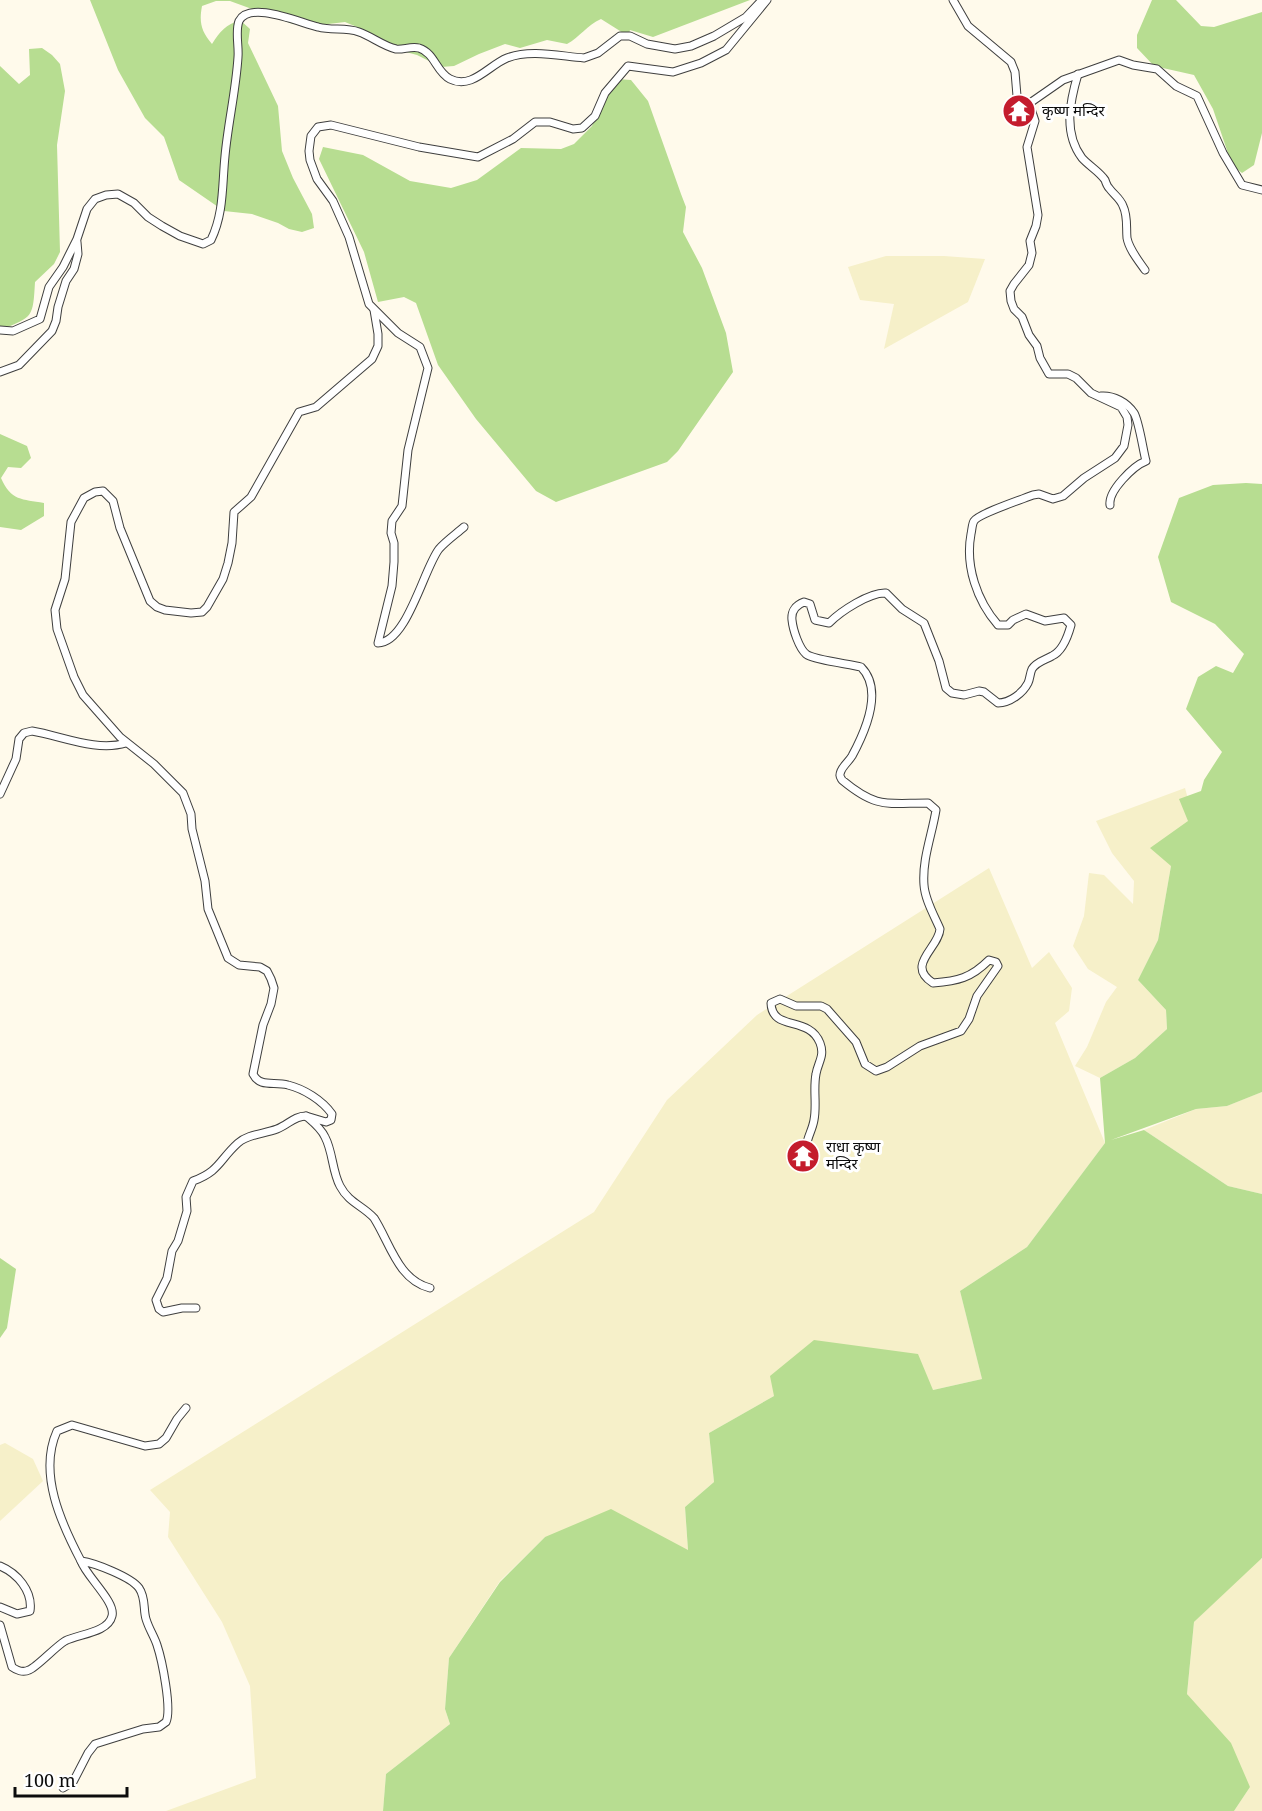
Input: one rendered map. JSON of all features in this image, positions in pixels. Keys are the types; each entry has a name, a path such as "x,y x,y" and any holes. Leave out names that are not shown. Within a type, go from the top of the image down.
{"street":[{"path":"0,330 13,331 40,318 49,287 63,267 77,239 87,208 95,199 118,194 134,203 147,217 180,236 203,244 211,240 220,216 223,194 225,156 235,87 238,28 240,20 246,13 255,10 274,11 319,27 346,28 396,49 418,48 431,55 443,73 451,79 466,82 506,58 521,54 584,58 605,49 613,39 620,36 630,36 647,44 675,49 691,46 714,36 746,16 762,0"},
{"path":"464,527 439,549 408,617 392,637 385,642 378,643 392,586 394,543 391,532 392,521 402,506 408,450 428,368 420,347 398,333 374,310 365,294 349,237 333,201 317,178 310,160 311,136 318,127 331,125 419,147 478,157 506,142 535,122 550,122 573,129 582,129 595,116 605,93 628,66 673,72 701,63 726,50 767,0"},
{"path":"953,0 968,26 1011,62 1016,72 1018,101 1031,109 1035,121 1027,147 1038,215 1030,241 1032,253 1029,265 1010,291 1014,309 1022,316 1048,374 1068,374 1086,386 1091,393 1112,396 1124,403 1135,414 1146,461 1133,468 1113,491 1109,498 1110,505"},
{"path":"1027,105 1063,80 1119,60 1157,69 1176,86 1197,96 1223,153 1242,185 1262,190"},
{"path":"1078,74 1068,122 1074,143 1080,156 1118,196 1126,214 1128,240 1145,270"},
{"path":"0,372 19,365 52,331 66,281 74,269 78,254 77,239"},
{"path":"196,1308 163,1312 159,1309 156,1300 167,1278 172,1251 178,1241 187,1211 186,1197 192,1181 207,1176 218,1168 236,1144 244,1139 279,1128 292,1119 306,1116 326,1122 331,1120 332,1114 326,1106 303,1090 286,1084 261,1083 256,1080 253,1074 263,1025 271,1004 272,980 267,971 260,967 239,965 228,958 208,909 205,881 192,829 191,814 183,793 154,764 126,743 100,716 83,695 74,677 57,629 55,609 65,579 69,530 84,498 94,492 103,491 113,501 123,536 150,601 165,610 202,612 223,579 232,543 234,512 251,497 259,486 294,417 299,412 316,407 372,359 378,346 374,310"},
{"path":"808,1156 807,1142 814,1120 816,1071 823,1054 821,1045 815,1032 811,1029 782,1021 774,1015 771,1011 771,1003 780,999 796,1006 821,1006 827,1009 856,1042 865,1064 876,1071 887,1067 920,1046 964,1028 976,1004 977,996 998,966 996,962 989,960 974,974 941,983 933,983 924,974 922,970 925,955 939,934 924,885 928,841 936,810 928,802 898,804 870,801 842,780 840,776 842,769 851,757 868,720 871,698 870,682 861,667 806,655 798,641 792,620 793,612 797,605 804,602 810,604 815,620 829,623 835,617 873,595 886,593 902,609 924,623 939,661 946,688 952,693 964,695 984,692 998,704 1005,703 1018,695 1028,684 1032,669 1061,648 1071,625 1064,618 1045,621 1026,614 1020,615 1008,626 998,625 991,617 975,586 970,566 969,543 973,521 980,515 1033,495 1039,494 1053,499 1063,496 1084,477 1115,458 1124,446 1128,425 1127,417 1120,407 1101,396"},
{"path":"0,794 16,759 19,740 24,733 32,731 90,744 115,746 126,743"},
{"path":"306,1116 326,1138 334,1171 341,1188 352,1203 366,1210 374,1218 409,1278 430,1288"},
{"path":"0,1625 9,1663 14,1669 29,1671 66,1641 104,1627 113,1616 112,1606 91,1579 65,1531 49,1469 52,1442 57,1431 72,1425 145,1446 159,1444 166,1438 186,1408"},
{"path":"63,1788 73,1782 95,1744 142,1729 159,1727 166,1722 168,1717 167,1698 156,1644 145,1617 143,1597 138,1587 91,1562 81,1561"},
{"path":"0,1566 18,1577 31,1606 30,1611 17,1614 0,1607"}],"shaded area":[{"path":"886,256 985,259 968,302 884,349 894,304 860,300 848,267"},
{"path":"1185,788 1193,817 1171,866 1158,940 1138,980 1166,1010 1167,1029 1135,1058 1100,1078 1075,1066 1087,1047 1106,1002 1117,987 1088,969 1073,946 1084,916 1089,873 1104,875 1133,904 1134,881 1112,853 1096,821"},
{"path":"989,868 1032,968 1049,952 1072,988 1069,1011 1055,1023 1105,1143 1027,1247 960,1291 982,1379 933,1390 774,1396 709,1433 714,1482 685,1507 688,1551 545,1537 500,1581 449,1658 445,1709 450,1724 386,1774 383,1811 166,1811 256,1778 250,1686 222,1622 168,1537 170,1512 150,1490 594,1212 667,1100 757,1015"},
{"path":"1262,1092 1262,1194 1228,1186 1144,1130 1196,1109 1227,1106"},
{"path":"5,1443 33,1459 43,1481 0,1521 0,1445"},
{"path":"1259,1559 1262,1559 1262,1811 1234,1811 1250,1787 1187,1694 1194,1622"}],"green space":[{"path":"90,0 750,0 653,37 630,30 628,36 601,19 567,44 547,40 520,48 505,44 454,66 441,67 417,55 391,48 367,37 357,27 345,22 320,25 293,24 230,1 216,1 202,6 202,26 212,44 224,29 240,20 250,29 248,43 278,106 282,151 312,214 314,228 302,232 252,214 224,211 179,180 164,137 145,118 118,70"},
{"path":"1152,0 1176,0 1201,26 1214,27 1262,12 1262,133 1254,165 1242,173 1232,165 1213,109 1194,75 1154,66 1137,48 1137,35"},
{"path":"42,48 60,64 65,91 57,145 60,252 54,264 35,282 32,310 29,315 0,330 0,66 19,84 30,75 29,49"},
{"path":"617,79 631,80 648,101 686,207 683,232 702,268 726,333 733,372 678,451 667,462 556,502 536,491 476,419 438,365 416,303 404,297 378,302 364,252 319,159 323,147 363,155 410,181 451,188 477,180 521,148 561,149 574,144 592,126 607,89"},
{"path":"0,434 27,446 31,458 21,468 8,467 1,478 5,486 18,498 44,503 44,516 21,530 0,527"},
{"path":"1262,484 1262,1092 1227,1106 1196,1109 1111,1140 1144,1130 1228,1186 1262,1194 1262,1558 1194,1622 1187,1694 1231,1743 1250,1787 1234,1811 383,1811 386,1774 450,1724 445,1709 449,1658 500,1582 545,1537 611,1509 688,1550 685,1507 714,1482 709,1433 774,1396 770,1376 814,1340 918,1354 933,1390 982,1379 960,1291 1027,1247 1105,1143 1100,1078 1135,1058 1167,1029 1166,1010 1138,980 1158,940 1171,866 1150,848 1188,821 1179,799 1201,791 1204,780 1222,752 1186,709 1198,677 1216,666 1233,673 1244,654 1215,624 1171,602 1158,557 1179,498 1213,485"},
{"path":"0,1258 16,1269 7,1328 0,1338"}],"place":[{"name":"कृष्ण मन्दिर","path":"1019,111"},
{"name":"राधा कृष्ण मन्दिर","path":"803,1156"}]}
